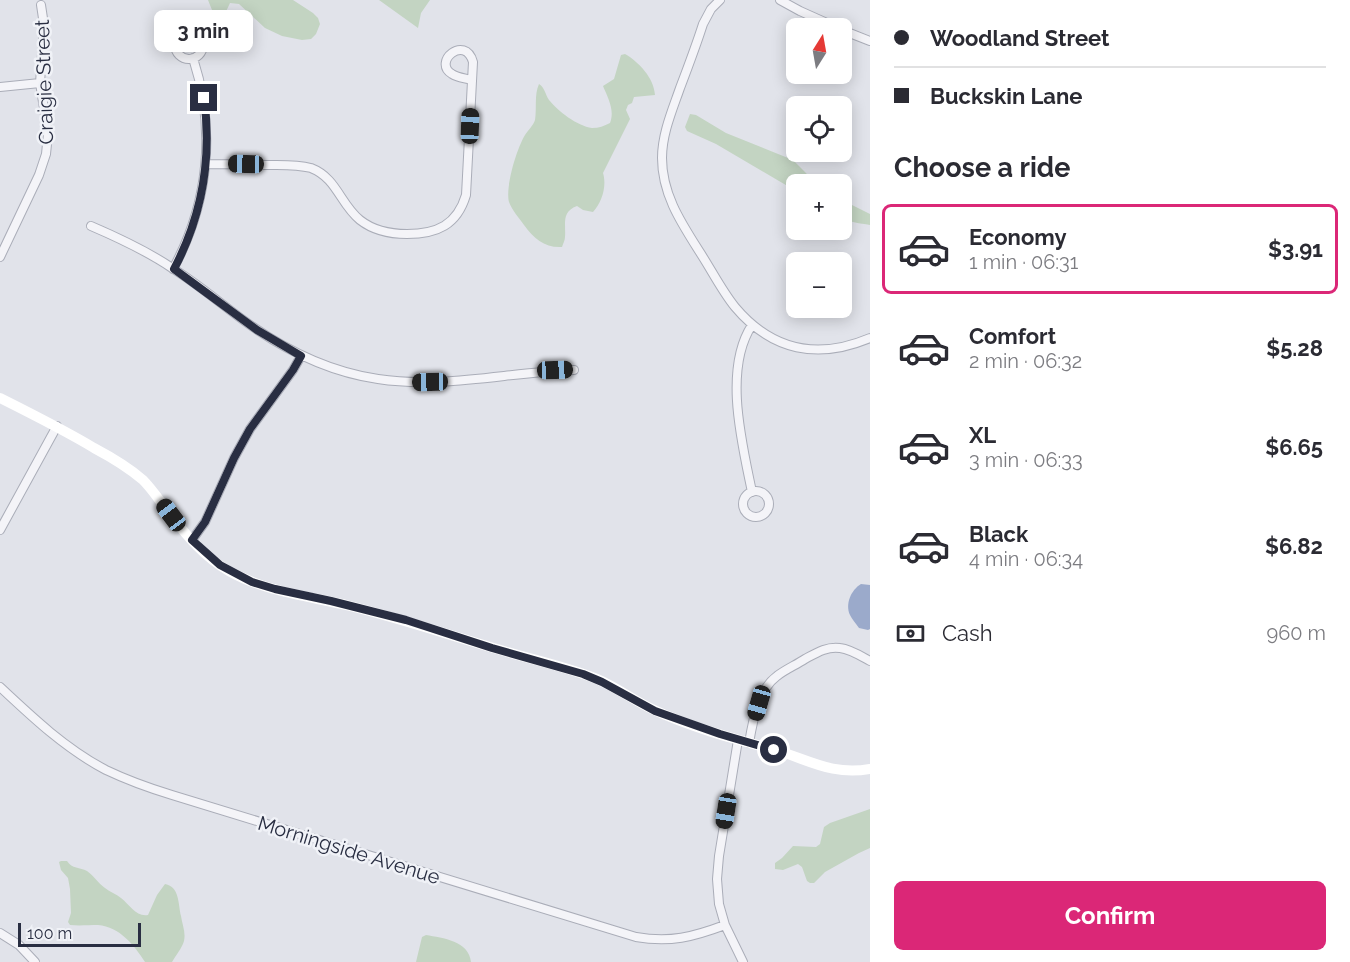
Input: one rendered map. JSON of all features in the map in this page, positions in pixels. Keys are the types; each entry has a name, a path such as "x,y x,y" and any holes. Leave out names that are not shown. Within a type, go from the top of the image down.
{"street":[{"path":"720,0 707,16 671,113 663,145 662,168 666,191 680,221 728,297 752,325 779,342 812,350 844,348 870,338"},
{"path":"780,0 816,18"},
{"name":"Craigie Street","path":"0,257 39,175 46,154 48,134 40,83 44,25 41,5"},
{"path":"852,34 870,41"},
{"path":"174,269 193,227 206,164 206,110 193,58"},
{"path":"206,164 304,167 320,172 326,177 337,190 347,208 359,220 374,229 391,234 434,232 456,217 466,195 471,80"},
{"path":"0,87 40,83"},
{"path":"91,226 136,247 174,269 257,330 301,356 325,365 389,381 417,382 574,370"},
{"path":"752,325 741,347 737,386 740,431 752,492"},
{"path":"192,540 205,522 230,466 250,429 301,356"},
{"path":"0,398 57,426 136,474 192,540 220,565 241,577 258,584 406,620 583,674 655,711 816,765 837,770 870,769"},
{"path":"0,530 57,426"},
{"path":"743,962 724,925 719,904 717,868 743,741 762,695 766,687 778,675 817,653 831,648 845,649 870,661"},
{"name":"Morningside Avenue","path":"0,687 47,730 90,761 119,776 164,793 636,937 658,940 680,939 724,925"},
{"path":"0,933 19,945 35,962"}],"green space":[{"path":"208,0 293,0 313,13 320,24 311,39 302,40 282,36 265,28 239,4 230,3 223,18 219,18 212,10"},
{"path":"379,0 430,0 421,13 418,28"},
{"path":"625,54 645,71 652,83 655,95 634,97 632,103 628,105 626,110 630,119 603,173 604,188 596,208 593,212 577,206 572,209 566,215 565,238 562,247 545,244 524,225 510,205 508,195 512,168 525,135 535,120 539,84 549,100 568,117 586,127 604,126 610,123 612,113 603,86 614,79 621,55"},
{"path":"690,114 696,115 726,133 786,157 786,162 795,162 807,174 786,174 786,185 716,144 687,131 685,127"},
{"path":"852,205 870,214 870,225 852,222"},
{"path":"870,809 870,848 825,872 814,883 807,881 802,867 798,864 783,870 775,869 775,863 793,846 816,847 820,844 824,827"},
{"path":"67,861 74,867 87,871 105,888 144,915 148,915 165,884 170,886 178,897 184,931 184,941 172,962 145,962 126,938 106,926 70,925 68,922 71,913 70,889 68,878 61,870 59,862"},
{"path":"426,935 447,939 460,945 466,949 471,962 416,962 422,937"}],"water":[{"path":"861,584 870,585 870,629 868,630 859,628 851,617 848,606 854,590"}],"route":[{"path":"204,98 206,164 200,201 193,227 174,269 257,330 301,356 250,429 205,522 192,540 220,565 252,582 406,620 583,674 655,711 774,750"}]}
